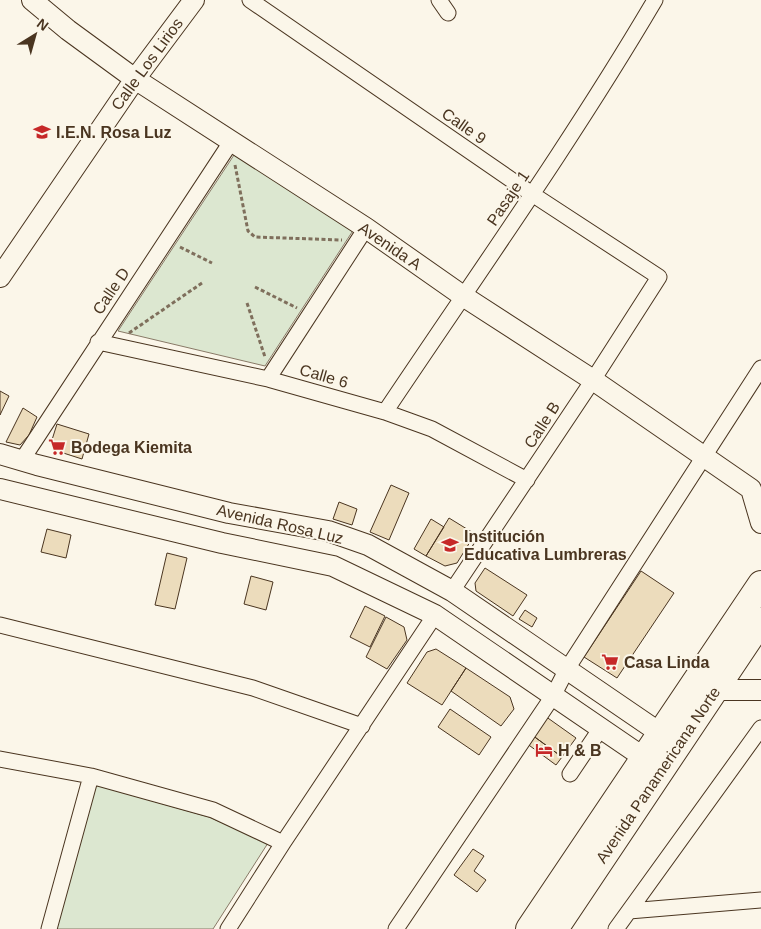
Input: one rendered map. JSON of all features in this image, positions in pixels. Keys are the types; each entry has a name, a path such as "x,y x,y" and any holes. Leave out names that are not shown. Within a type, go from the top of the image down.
{"highway":[{"name":"Avenida Panamericana Norte","path":"529,929 761,584"},
{"name":"Avenida Panamericana Norte","path":"556,929 761,621"}],"street":[{"name":"Avenida A","path":"32,0 68,30 135,80 231,142 362,235 463,296 593,380 703,457 756,486 761,522"},
{"name":"Calle Los Lirios","path":"0,277 135,80 194,0"},
{"name":"Calle 9","path":"250,0 532,194 659,277"},
{"path":"439,0 448,13"},
{"name":"Pasaje 1","path":"385,412 532,194 631,42 655,0"},
{"name":"Calle D","path":"22,460 105,343 166,240 231,142"},
{"path":"269,376 362,235"},
{"name":"Calle B","path":"452,591 593,380 659,277"},
{"name":"Calle 6","path":"105,343 269,376 385,412 432,429 527,480"},
{"path":"396,929 553,696 567,669 761,368"},
{"name":"Avenida Rosa Luz","path":"0,454 229,513 328,531 368,546 452,591 660,733"},
{"name":"Avenida Rosa Luz","path":"0,489 222,543 333,566 435,615 644,757"},
{"path":"228,929 435,615"},
{"path":"0,625 253,688 362,726"},
{"path":"714,690 761,690"},
{"path":"570,774 601,728"},
{"path":"616,929 761,728"},
{"path":"0,759 91,776 213,810 283,843"},
{"path":"49,929 91,776"},
{"path":"629,911 761,900"}],"path":[{"path":"231,142 248,231 255,237 362,235"},
{"path":"166,240 212,263"},
{"path":"105,343 202,282"},
{"path":"255,287 310,314"},
{"path":"247,303 269,376"}],"green space":[{"path":"234,155 354,229 265,366 118,331"},
{"path":"93,784 209,817 268,843 213,929 55,929"}],"building":[{"path":"0,391 9,396 0,415"},
{"path":"23,408 37,417 29,435 20,445 6,442"},
{"path":"57,424 89,434 82,459 54,450 51,443"},
{"path":"391,485 409,493 389,540 370,532"},
{"path":"339,502 357,509 352,525 333,519"},
{"name":"Institución Educativa Lumbreras","path":"449,518 475,534 457,563 445,566 426,556"},
{"path":"431,519 444,527 426,556 414,549"},
{"path":"47,529 71,535 66,558 41,552"},
{"path":"167,553 187,558 175,609 155,605"},
{"path":"485,568 527,595 513,616 476,591 475,583"},
{"path":"641,571 674,593 617,678 584,657"},
{"path":"251,576 273,582 266,610 244,604"},
{"path":"365,606 385,616 370,647 350,637"},
{"path":"525,610 537,618 532,627 519,619"},
{"path":"386,617 404,627 407,640 387,669 366,657"},
{"path":"436,649 466,668 442,705 407,683 427,652"},
{"path":"466,668 510,697 514,709 501,726 451,691"},
{"path":"450,709 491,737 479,755 438,727"},
{"path":"545,716 576,738 562,757 532,735"},
{"name":"H & B","path":"532,735 562,757 556,765 526,743"},
{"path":"473,849 484,856 474,871 486,880 477,892 454,875"}],"place":[{"name":"I.E.N. Rosa Luz","path":"42,132"},
{"name":"Bodega Kiemita","path":"57,447"},
{"name":"Institución Educativa Lumbreras","path":"450,545"},
{"name":"Casa Linda","path":"610,662"},
{"name":"H & B","path":"544,750"}]}
